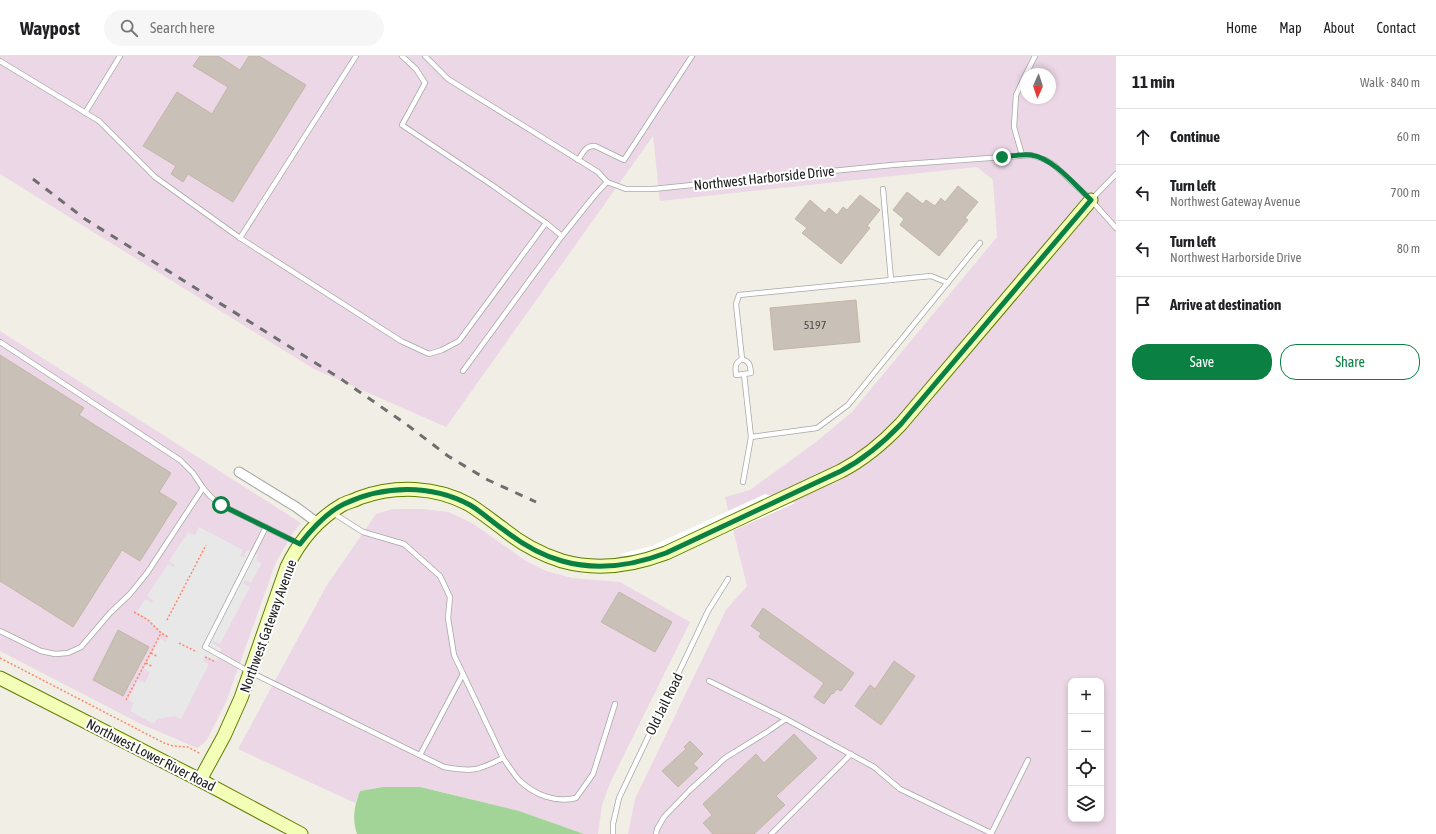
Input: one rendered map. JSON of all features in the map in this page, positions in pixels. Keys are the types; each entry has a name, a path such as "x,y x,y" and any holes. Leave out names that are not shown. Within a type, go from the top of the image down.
{"street":[{"name":"Northwest Gateway Avenue","path":"200,780 235,713 287,568 300,544 332,512 344,504 365,496 386,491 419,489 438,492 470,505 531,549 577,565 606,567 639,562 666,553 852,465 874,450 890,436 1091,200"},
{"path":"239,472 296,507 319,524"},
{"name":"Northwest Lower River Road","path":"0,678 200,780 301,834"}],"lane":[{"path":"85,113 120,56"},
{"path":"240,238 356,56"},
{"path":"402,56 426,83 402,125 492,185 562,236"},
{"name":"Northwest Harborside Drive","path":"425,56 448,79 598,172 607,182 626,189 653,189 892,165 1022,155 1039,157 1046,160 1091,200 1116,228"},
{"path":"578,160 586,148 590,146 595,146 624,160 692,56"},
{"path":"1029,68 1035,56"},
{"path":"0,61 99,122 155,177 240,238 401,341 429,354 442,350 459,341 546,223"},
{"path":"1020,87 1016,95 1014,127 1022,155"},
{"path":"1091,200 1116,174"},
{"path":"463,371 562,236 607,182"},
{"path":"883,189 891,280"},
{"path":"751,436 817,428 848,405 980,243"},
{"path":"742,359 736,304 739,294 931,276 948,283"},
{"path":"0,342 180,460 193,473 203,488 221,505 300,544"},
{"path":"742,359 750,364 751,373 736,375 735,366 737,362 742,359"},
{"path":"743,482 751,436 744,374"},
{"path":"0,630 40,651 54,654 68,653 81,647 110,613 143,579 203,488"},
{"path":"332,512 364,532 404,544 440,576 450,597 448,618 454,655 503,758 520,781 537,794 557,800 569,800 576,798 593,774 615,704"},
{"path":"266,527 205,647 250,672 444,767 468,771 483,768 503,758"},
{"name":"Old Jail Road","path":"613,834 614,818 619,798 708,612 728,579"},
{"path":"420,755 463,674"},
{"path":"709,681 786,719 874,767 900,789 991,834 1028,760"},
{"path":"656,834 657,829 664,817 690,790 725,758 786,719"},
{"path":"771,834 851,754"}],"path":[{"path":"167,620 206,545"},
{"path":"134,612 148,620 161,633 168,637"},
{"path":"126,700 161,633"},
{"path":"179,643 195,651"},
{"path":"151,653 158,657"},
{"path":"205,657 215,662"},
{"name":"Northwest Lower River Road","path":"0,658 164,743 173,746 188,747 210,759"},
{"path":"146,663 153,667"}],"shaded area":[{"path":"0,56 1116,56 1116,834 628,834 635,799 726,610 747,586 725,497 750,490 816,442 852,412 997,237 993,180 977,167 660,201 653,136 446,427 314,369 0,174"},
{"path":"0,331 301,523 292,534 276,562 226,702 208,738 197,748 141,724 0,651"},
{"path":"393,509 423,509 448,512 472,523 526,561 546,571 572,578 620,582 690,622 610,783 602,805 598,834 584,834 519,811 420,787 383,787 360,791 355,803 238,749 327,585 376,514"},
{"path":"199,527 243,550 240,556 244,557 247,550 258,555 256,560 262,563 251,583 245,580 243,583 250,587 220,644 214,641 212,643 222,649 216,661 206,656 203,661 209,664 181,719 175,716 157,719 154,724 130,711 134,703 128,700 138,680 145,683 150,672 144,669 160,638 166,642 168,636 137,612 145,599 152,603 153,600 147,596 168,564 174,567 175,565 169,561 188,532 195,535"}],"green space":[{"path":"383,787 420,787 519,811 584,834 357,834 354,812 360,791"}],"pier":[{"path":"765,494 795,503 652,567 620,554 652,546"}],"building":[{"path":"200,56 218,56 240,70 249,56 259,56 306,85 233,202 188,174 183,182 171,174 176,166 143,146 177,92 212,114 228,87 193,66"},
{"path":"958,186 978,202 965,218 968,220 939,256 900,225 904,219 893,210 907,192 923,204 926,200 935,206 941,198 945,202"},
{"path":"860,195 880,210 867,226 870,228 841,264 802,233 807,228 795,219 810,200 825,213 829,208 837,215 843,207 847,210"},
{"path":"856,300 860,342 774,350 770,308"},
{"path":"0,355 84,408 79,415 171,473 159,492 177,503 140,561 122,550 73,627 0,581"},
{"path":"619,592 672,622 655,652 601,622"},
{"path":"763,608 854,673 841,691 837,689 824,704 814,697 824,683 759,637 761,633 751,626"},
{"path":"118,630 149,647 123,696 93,680"},
{"path":"894,661 915,676 881,725 855,706 870,685 875,689"},
{"path":"794,734 817,758 776,796 785,805 754,834 713,834 703,823 712,815 703,804 756,754 764,763"},
{"path":"690,741 703,754 693,764 698,768 678,787 662,771 686,749 684,747"}],"railway":[{"path":"33,179 85,219 338,377 406,424 448,456 488,480 536,502"}],"route":[{"path":"221,505 300,544 332,512 344,504 374,493 399,489 419,489 438,492 470,505 531,549 577,565 606,567 617,566 639,562 666,553 841,471 865,457 878,447 901,424 1091,200 1046,160 1031,155 1002,157"}]}
